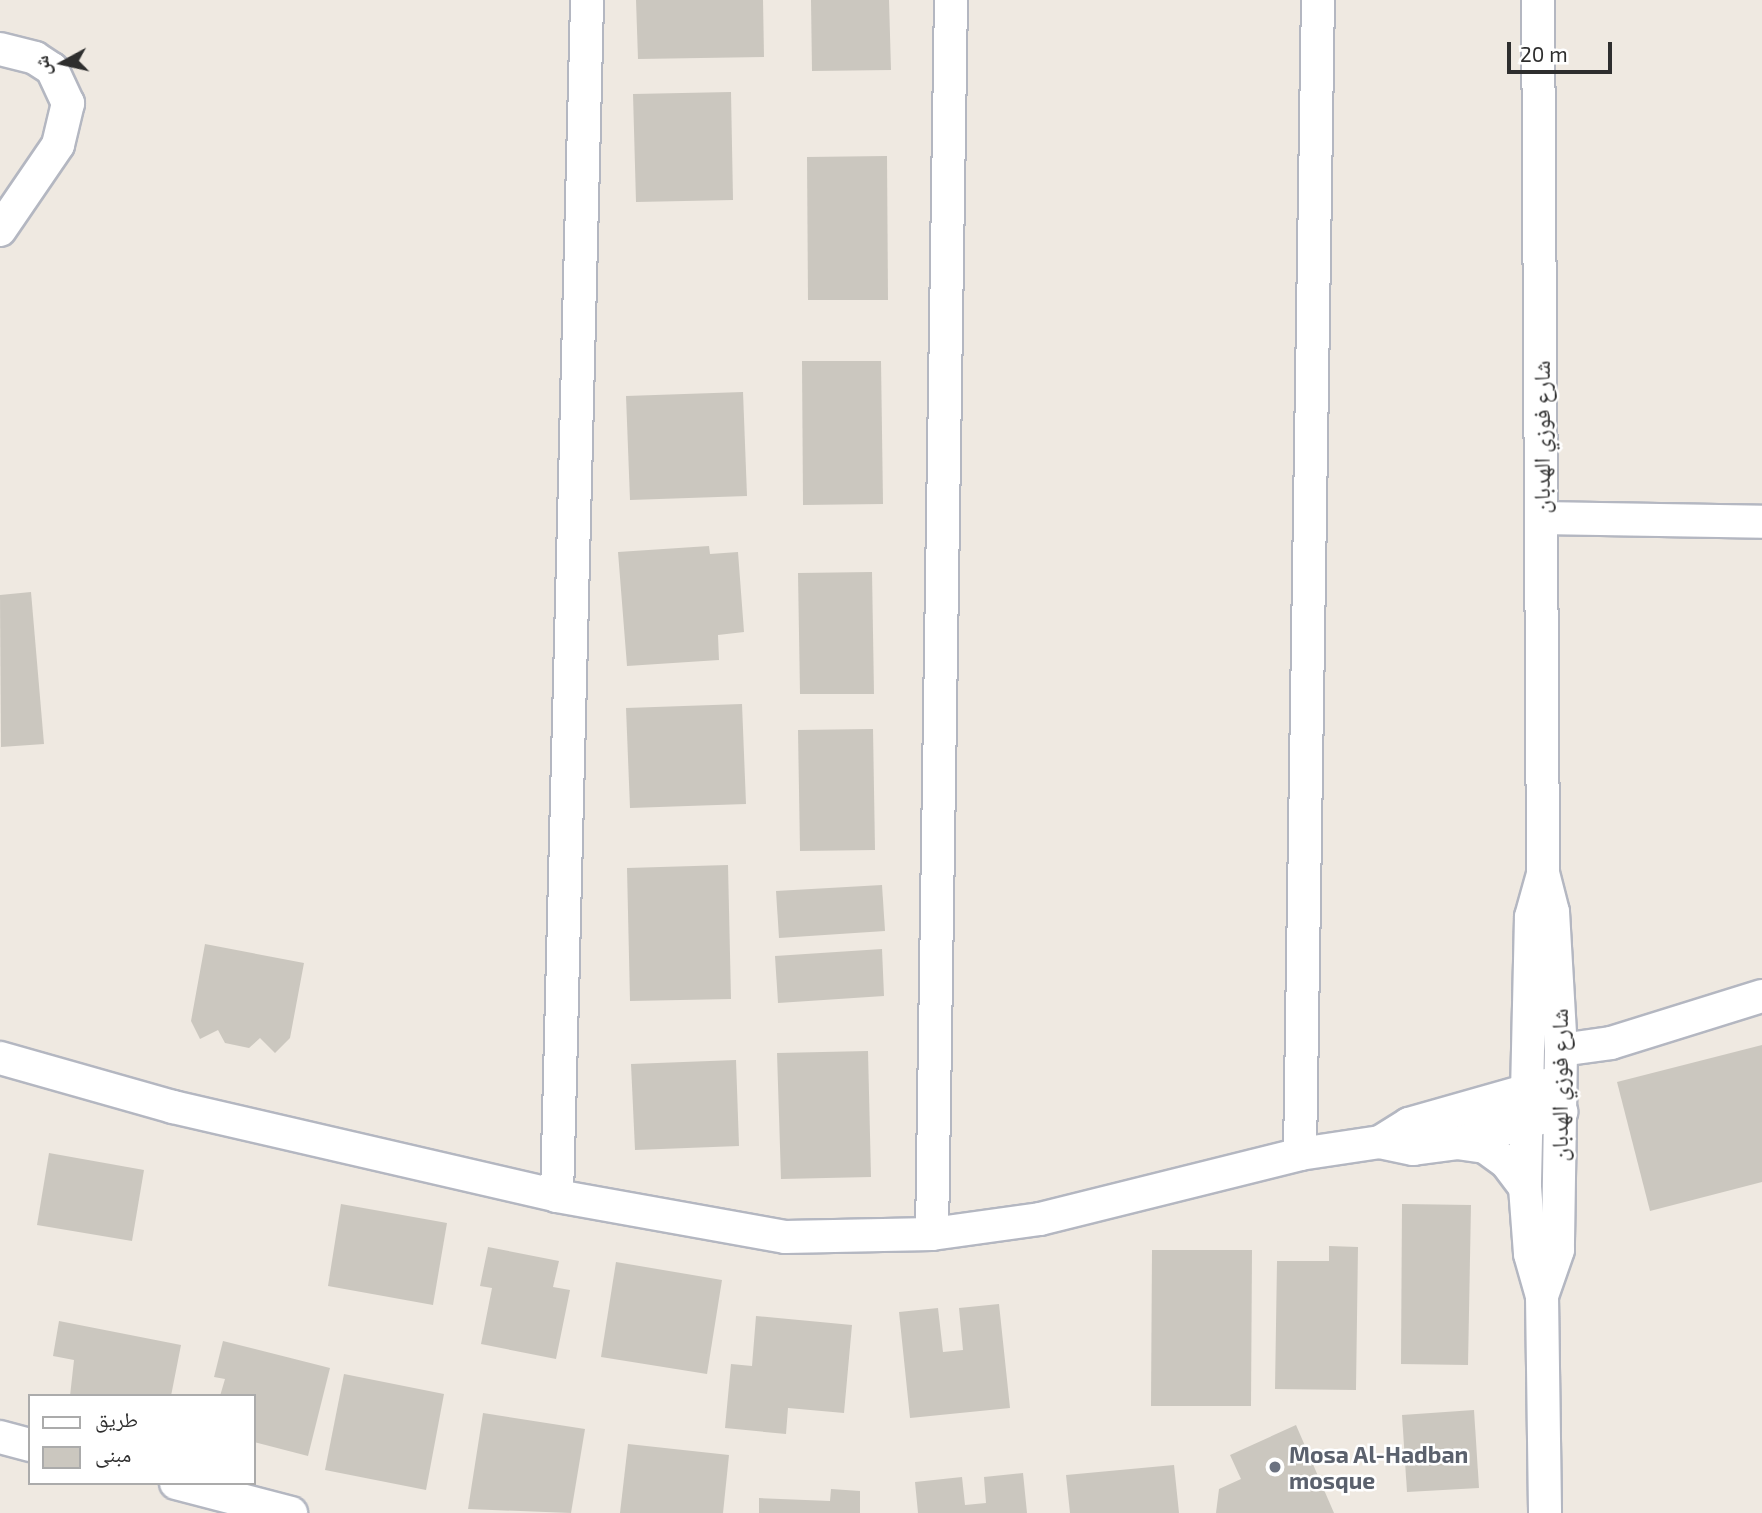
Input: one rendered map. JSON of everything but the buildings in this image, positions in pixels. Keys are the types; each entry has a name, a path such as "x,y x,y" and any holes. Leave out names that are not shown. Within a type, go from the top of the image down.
{"street":[{"path":"557,1196 587,0"},
{"path":"932,1234 951,0"},
{"path":"1300,1154 1318,0"},
{"name":"شارع فوزي الهدبان","path":"1538,0 1543,873 1553,912 1561,1065 1558,1250 1542,1296"},
{"path":"0,49 35,58 52,69 68,103 58,145 0,230"},
{"path":"1542,518 1762,522"},
{"name":"شارع فوزي الهدبان","path":"1543,873 1531,917 1530,1089 1525,1187 1530,1254 1542,1296 1545,1513"},
{"path":"1380,1142 1409,1124 1530,1089 1561,1065 1611,1043 1762,996"},
{"path":"0,1058 173,1107 557,1196 785,1237 932,1234 1040,1219 1300,1154 1380,1142 1413,1149 1457,1143 1561,1112"},
{"path":"1457,1143 1485,1147 1506,1162 1525,1187"},
{"path":"0,1437 28,1444"},
{"path":"184,1485 291,1513"}],"place":[{"name":"Mosa Al-Hadban mosque","path":"1275,1467"}]}
